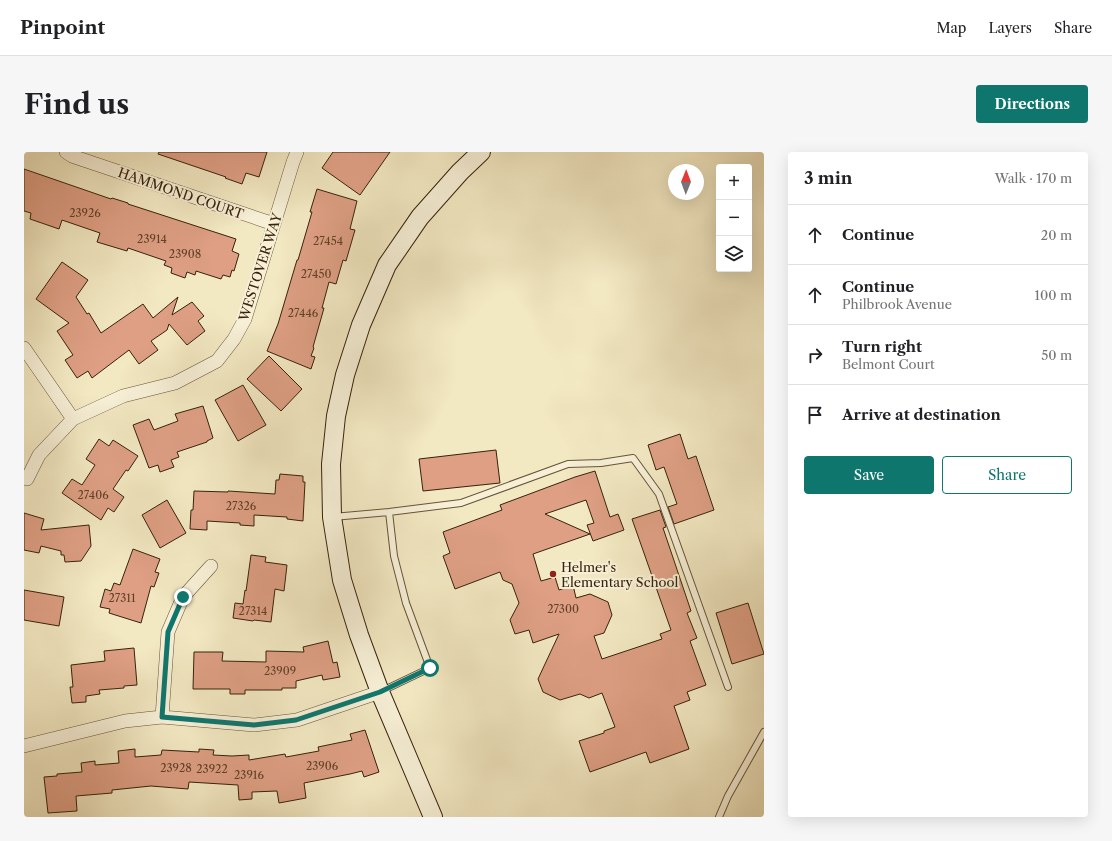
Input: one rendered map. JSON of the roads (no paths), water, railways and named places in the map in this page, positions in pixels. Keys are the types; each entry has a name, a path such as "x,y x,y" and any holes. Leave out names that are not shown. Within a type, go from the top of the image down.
{"street":[{"name":"HAMMOND COURT","path":"66,152 72,156 274,224"},
{"name":"WESTOVER WAY","path":"27,479 39,455 72,419 123,396 175,383 217,361 234,340 245,319 292,162 297,152"},
{"path":"433,817 380,692 359,635 342,580 332,517 331,464 336,416 345,375 361,325 387,265 420,217 460,172 481,152"},
{"path":"24,348 72,419"},
{"path":"162,717 168,632 183,597 211,566"},
{"path":"24,746 125,721 162,717 254,725 296,720 380,692"}],"lane":[{"path":"332,517 461,503 568,464 601,463 633,458 659,494 728,687"},
{"path":"380,692 430,668 406,603 394,556 389,512"},
{"path":"719,817 728,796 764,732"}],"place":[{"name":"Helmer's Elementary School","path":"553,574"}]}
